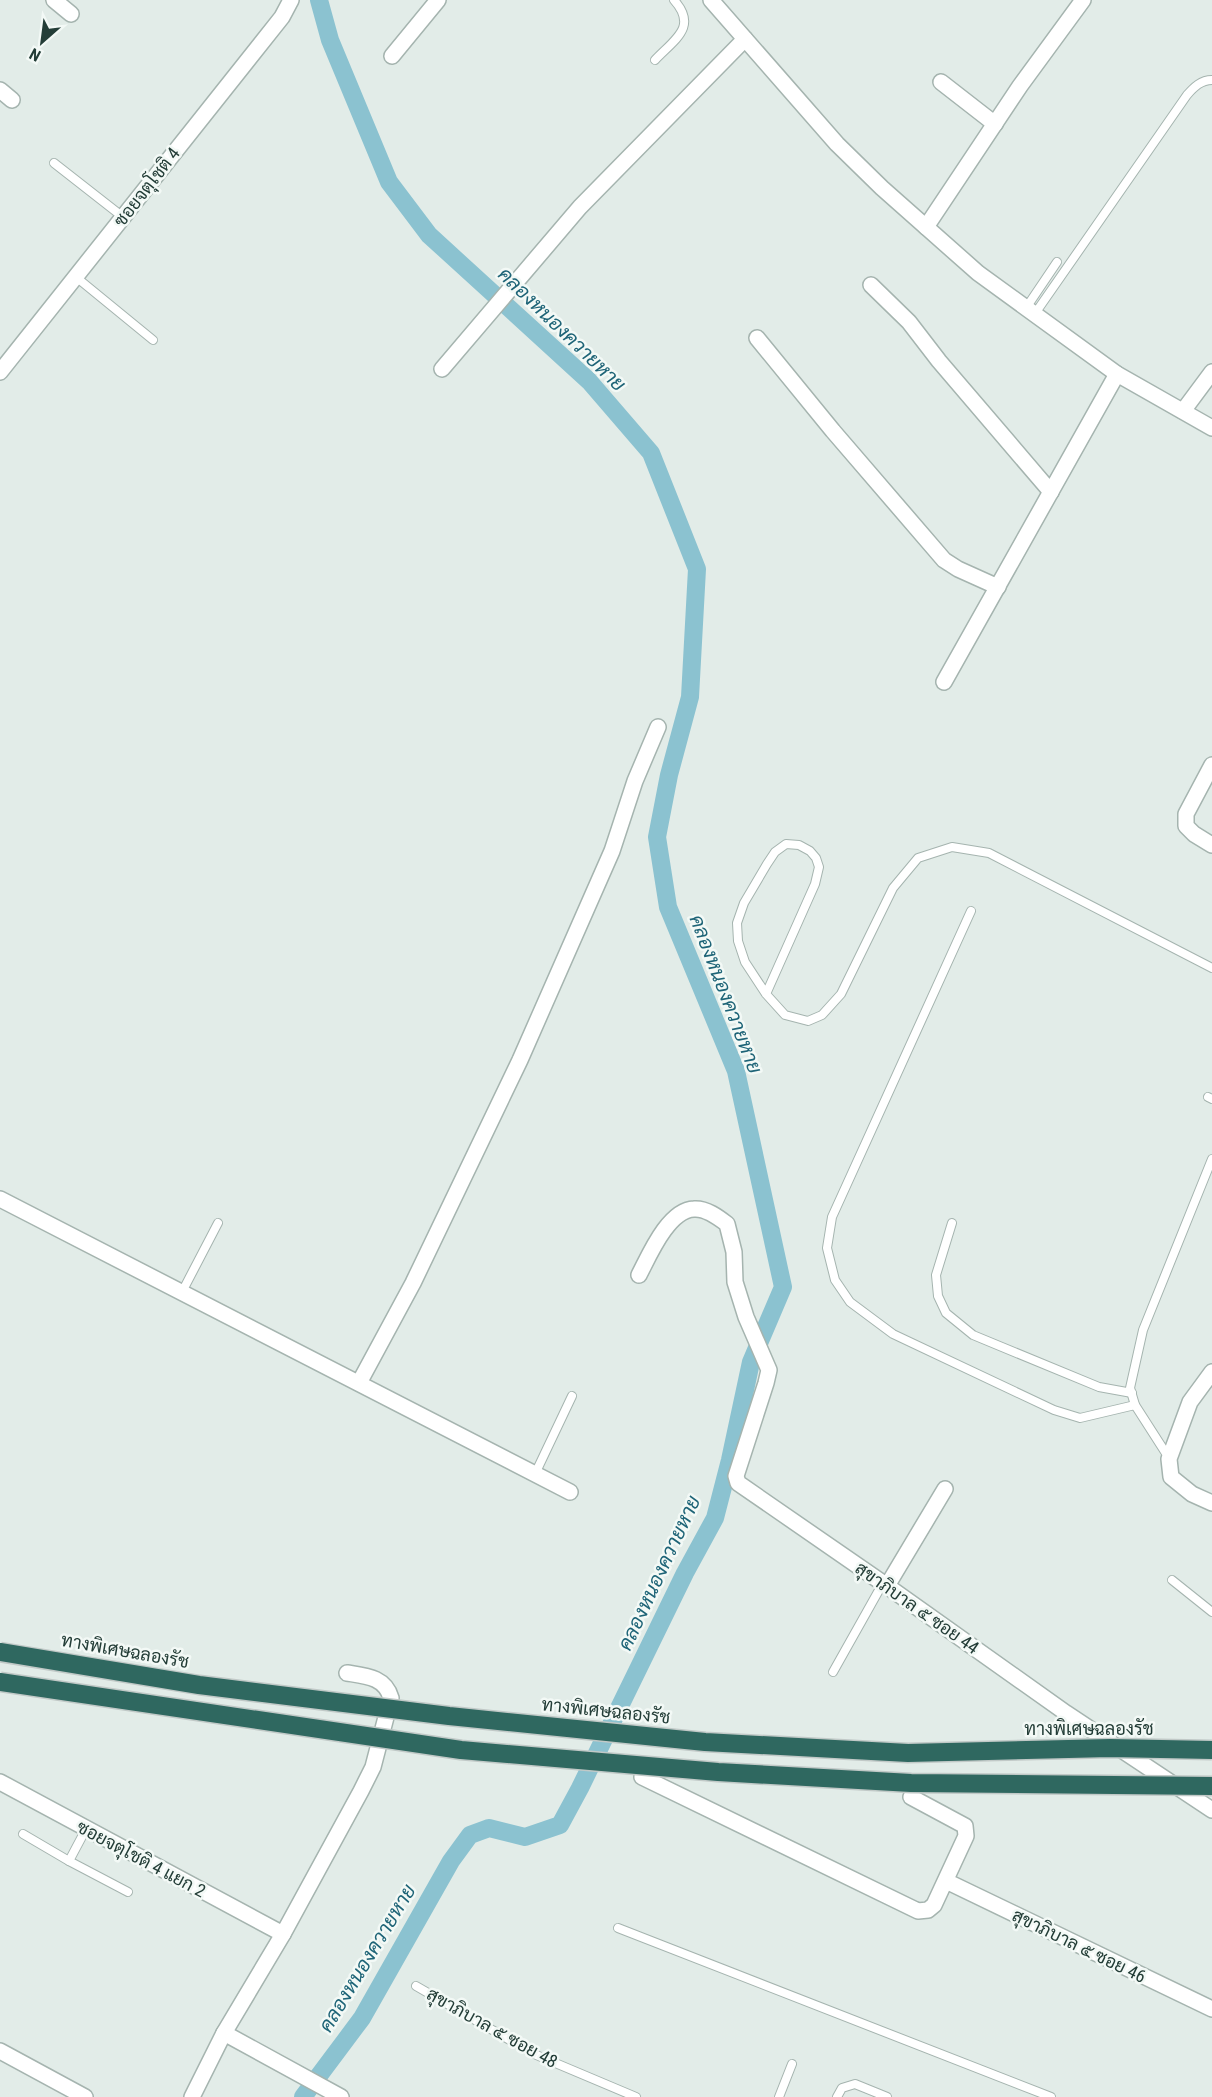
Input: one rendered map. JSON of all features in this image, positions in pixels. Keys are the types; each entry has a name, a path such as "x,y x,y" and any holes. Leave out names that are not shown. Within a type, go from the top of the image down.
{"highway":[{"name":"ทางพิเศษฉลองรัช","path":"0,1652 199,1685 449,1716 705,1742 908,1753 1110,1748 1212,1750"},
{"path":"0,1682 461,1750 706,1772 911,1783 1212,1786"}],"street":[{"path":"54,0 71,14"},
{"name":"ซอยจตุโชติ 4","path":"0,372 282,17 291,0"},
{"path":"392,56 438,0"},
{"path":"711,0 837,144 882,188 978,273 1117,374 1212,428"},
{"path":"926,227 995,124 1083,0"},
{"path":"442,369 580,207 745,39"},
{"path":"941,82 995,124"},
{"path":"0,90 12,100"},
{"path":"871,285 909,322 939,361 1051,492"},
{"path":"757,338 944,560 998,587"},
{"path":"1183,411 1212,372"},
{"path":"944,682 1117,374"},
{"path":"359,1383 413,1283 520,1060 612,852 631,790 658,727"},
{"path":"1212,765 1186,814 1186,826 1194,834 1212,844"},
{"path":"0,1199 570,1492"},
{"name":"สุขาภิบาล ๕ ซอย 44","path":"639,1275 663,1231 681,1214 694,1209 713,1214 727,1224 735,1282 746,1317 769,1370 736,1476 738,1483 1066,1713 1212,1810"},
{"path":"1212,1372 1190,1402 1169,1459 1171,1477 1192,1494 1212,1503"},
{"path":"885,1584 945,1489"},
{"path":"192,2097 224,2033 283,1934 373,1767 391,1698 388,1689 382,1683 370,1677 347,1673"},
{"path":"642,1777 918,1911 928,1910 934,1905 966,1836 965,1826 911,1797"},
{"name":"ซอยจตุโชติ 4 แยก 2","path":"0,1782 283,1934"},
{"name":"สุขาภิบาล ๕ ซอย 46","path":"946,1881 1212,2009"},
{"path":"224,2033 339,2096"},
{"path":"0,2051 85,2097"}],"lane":[{"path":"655,60 679,35 685,23 685,14 674,0"},
{"path":"1030,311 1187,95 1197,85 1212,80"},
{"path":"54,163 123,217"},
{"path":"1030,311 1057,262"},
{"path":"76,277 153,340"},
{"path":"766,994 815,884 819,867 810,851 799,845 786,844 775,852 744,903 738,923 738,940 745,962 766,994 785,1015 808,1021 822,1015 841,994 893,888 918,858 952,847 990,854 1212,968"},
{"path":"971,911 832,1217 827,1248 835,1280 850,1302 893,1334 1053,1410 1080,1418 1135,1405"},
{"path":"1169,1459 1135,1405 1131,1388 1143,1330 1212,1159"},
{"path":"182,1292 218,1223"},
{"path":"952,1223 936,1275 938,1296 946,1313 973,1335 1099,1387 1132,1393"},
{"path":"535,1474 572,1396"},
{"path":"1173,1580 1212,1612"},
{"path":"833,1672 885,1584"},
{"path":"69,1861 86,1829"},
{"path":"23,1834 128,1892"},
{"path":"618,1928 1050,2097"},
{"name":"สุขาภิบาล ๕ ซอย 48","path":"416,1986 534,2054 636,2097"},
{"path":"779,2097 792,2064"},
{"path":"837,2097 842,2088 855,2084 885,2097"}],"waterway":[{"name":"คลองหนองควายหาย","path":"303,2097 362,2018 451,1861 470,1835 489,1828 525,1837 560,1825 685,1573 715,1518 751,1362 783,1287 736,1071 668,907 657,837 669,775 690,697 697,569 651,453 589,381 429,235 389,182 330,40 319,0"}]}
